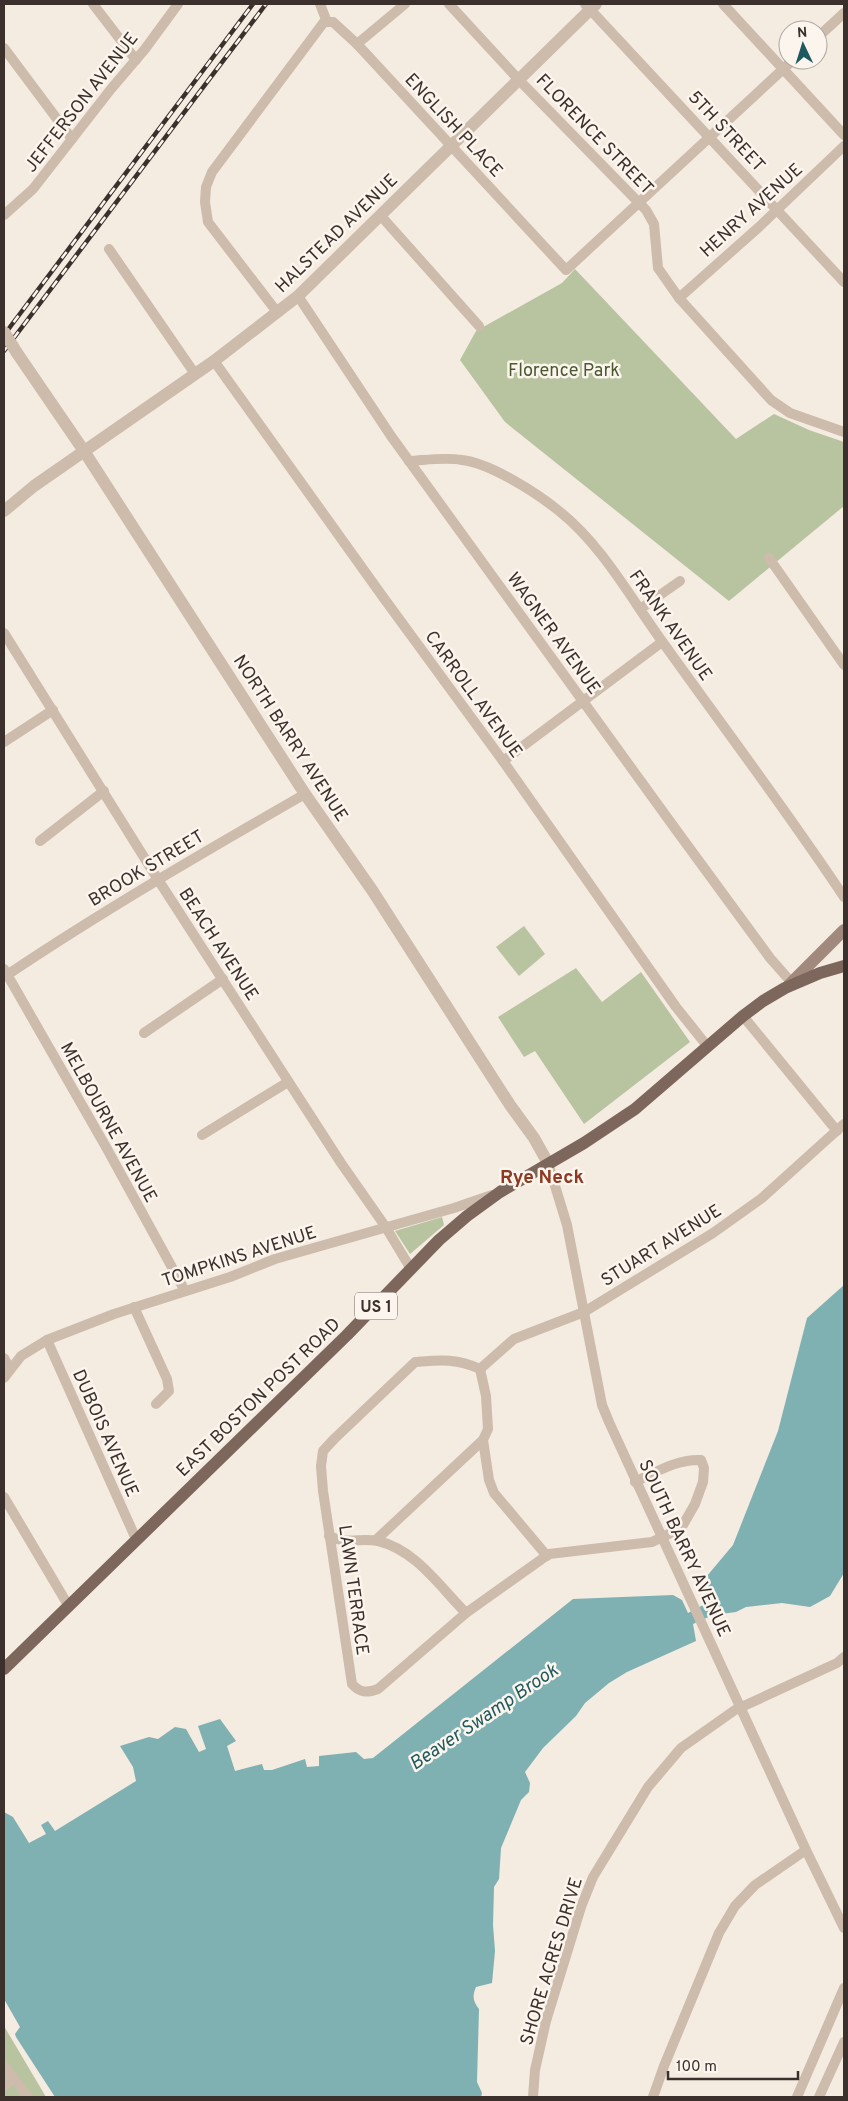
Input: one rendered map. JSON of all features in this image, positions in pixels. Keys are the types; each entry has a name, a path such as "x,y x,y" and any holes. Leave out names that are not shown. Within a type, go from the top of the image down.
{"main road":[{"path":"788,986 844,930"},
{"name":"EAST BOSTON POST ROAD","path":"4,1669 343,1339 453,1228 500,1192 608,1128 635,1109 743,1016 788,986 820,972 844,966"}],"street":[{"path":"93,4 136,60"},
{"name":"JEFFERSON AVENUE","path":"4,214 33,189 178,4"},
{"path":"277,312 208,222 205,202 206,187 212,172 324,22 327,22 320,4"},
{"path":"357,44 405,4"},
{"name":"FLORENCE STREET","path":"449,4 519,80 639,202 654,224 658,268 679,298 772,400 790,413 844,432"},
{"path":"723,4 778,64"},
{"name":"HALSTEAD AVENUE","path":"4,512 34,486 168,395 298,296 519,80 591,6"},
{"name":"5TH STREET","path":"591,6 844,282"},
{"path":"828,27 844,12"},
{"name":"ENGLISH PLACE","path":"327,22 333,22 357,44 566,270 639,202"},
{"path":"4,48 72,139"},
{"path":"639,202 783,70 844,135"},
{"name":"HENRY AVENUE","path":"679,298 777,210 844,146"},
{"path":"381,216 479,326"},
{"path":"109,250 195,374"},
{"name":"WAGNER AVENUE","path":"298,296 410,461 770,958 788,986"},
{"name":"NORTH BARRY AVENUE","path":"4,332 84,451 304,794 372,890 510,1105 534,1138 548,1163"},
{"name":"CARROLL AVENUE","path":"214,361 383,597 503,760 676,1007 708,1047"},
{"name":"FRANK AVENUE","path":"410,461 464,460 491,470 530,490 558,510 577,527 609,565 844,897"},
{"path":"769,558 844,664"},
{"path":"640,609 680,580"},
{"name":"BEACH AVENUE","path":"4,633 157,878 341,1163 385,1226 411,1269"},
{"path":"503,760 662,642"},
{"path":"4,742 53,710"},
{"path":"40,841 104,791"},
{"name":"BROOK STREET","path":"6,972 157,878 304,794"},
{"name":"MELBOURNE AVENUE","path":"6,972 106,1147 185,1291"},
{"path":"144,1033 223,979"},
{"path":"743,1016 841,1127"},
{"path":"202,1135 288,1082"},
{"name":"STUART AVENUE","path":"480,1369 514,1339 584,1312 713,1233 762,1198 841,1127"},
{"name":"SOUTH BARRY AVENUE","path":"548,1163 567,1226 602,1404 635,1482 844,1928"},
{"name":"TOMPKINS AVENUE","path":"7,1373 21,1356 46,1340 134,1308 230,1278 275,1259 385,1226 454,1208 500,1192"},
{"path":"134,1308 167,1379 169,1391 156,1404"},
{"name":"DUBOIS AVENUE","path":"46,1340 136,1540"},
{"path":"4,1358 7,1373"},
{"name":"LAWN TERRACE","path":"480,1369 464,1362 447,1360 415,1362 334,1438 323,1451 321,1466 329,1536 352,1684 356,1689 370,1692 378,1689 466,1613 547,1556"},
{"path":"376,1540 483,1440 488,1429 486,1396 480,1369"},
{"path":"483,1440 489,1480 494,1493 547,1556 567,1551 652,1542 662,1537 683,1525 695,1504 703,1482 704,1468 701,1460 692,1460 674,1464 635,1482"},
{"path":"4,1497 68,1605"},
{"path":"329,1536 339,1541 376,1540 398,1547 415,1560 466,1613"},
{"name":"SHORE ACRES DRIVE","path":"533,2097 535,2070 546,2021 581,1907 593,1877 648,1787 681,1748 741,1707 836,1663 844,1657"},
{"path":"653,2097 719,1933 735,1906 755,1885 806,1850"},
{"path":"797,2097 844,1988"},
{"path":"819,2097 844,2042"},
{"path":"4,2065 28,2097"},
{"path":"4,2086 14,2078"}],"green space":[{"name":"Florence Park","path":"575,269 736,439 774,414 809,430 844,442 844,506 729,601 505,422 460,360 476,331 562,283"},
{"path":"524,926 545,954 519,976 496,947"},
{"path":"576,968 602,1002 641,972 690,1042 584,1124 535,1051 524,1057 498,1017"},
{"path":"442,1217 444,1225 410,1254 395,1231"},
{"path":"4,2026 46,2097 4,2097"}],"water":[{"name":"Beaver Swamp Brook","path":"844,1285 844,1573 830,1596 810,1607 782,1603 746,1607 736,1612 713,1615 693,1624 696,1641 627,1672 609,1683 585,1703 576,1716 543,1748 525,1772 530,1783 529,1792 521,1800 501,1848 499,1879 494,1887 493,1925 495,1951 492,1983 476,1987 474,1994 474,2001 479,2009 477,2082 482,2093 481,2097 55,2097 16,2037 15,2034 20,2027 4,1999 4,1812 13,1817 29,1843 46,1834 41,1825 48,1821 55,1831 136,1781 133,1767 120,1746 149,1737 158,1739 175,1727 186,1729 199,1752 206,1749 198,1726 220,1719 236,1741 227,1746 235,1771 262,1764 264,1770 272,1770 305,1759 307,1767 319,1766 319,1756 356,1752 364,1759 373,1758 573,1599 673,1595 682,1600 688,1613 707,1603 707,1576 733,1545 778,1431 807,1318"}],"railway":[{"path":"4,335 253,4"},
{"path":"4,351 266,4"}],"district":[{"name":"Rye Neck","path":"542,1176"}]}
